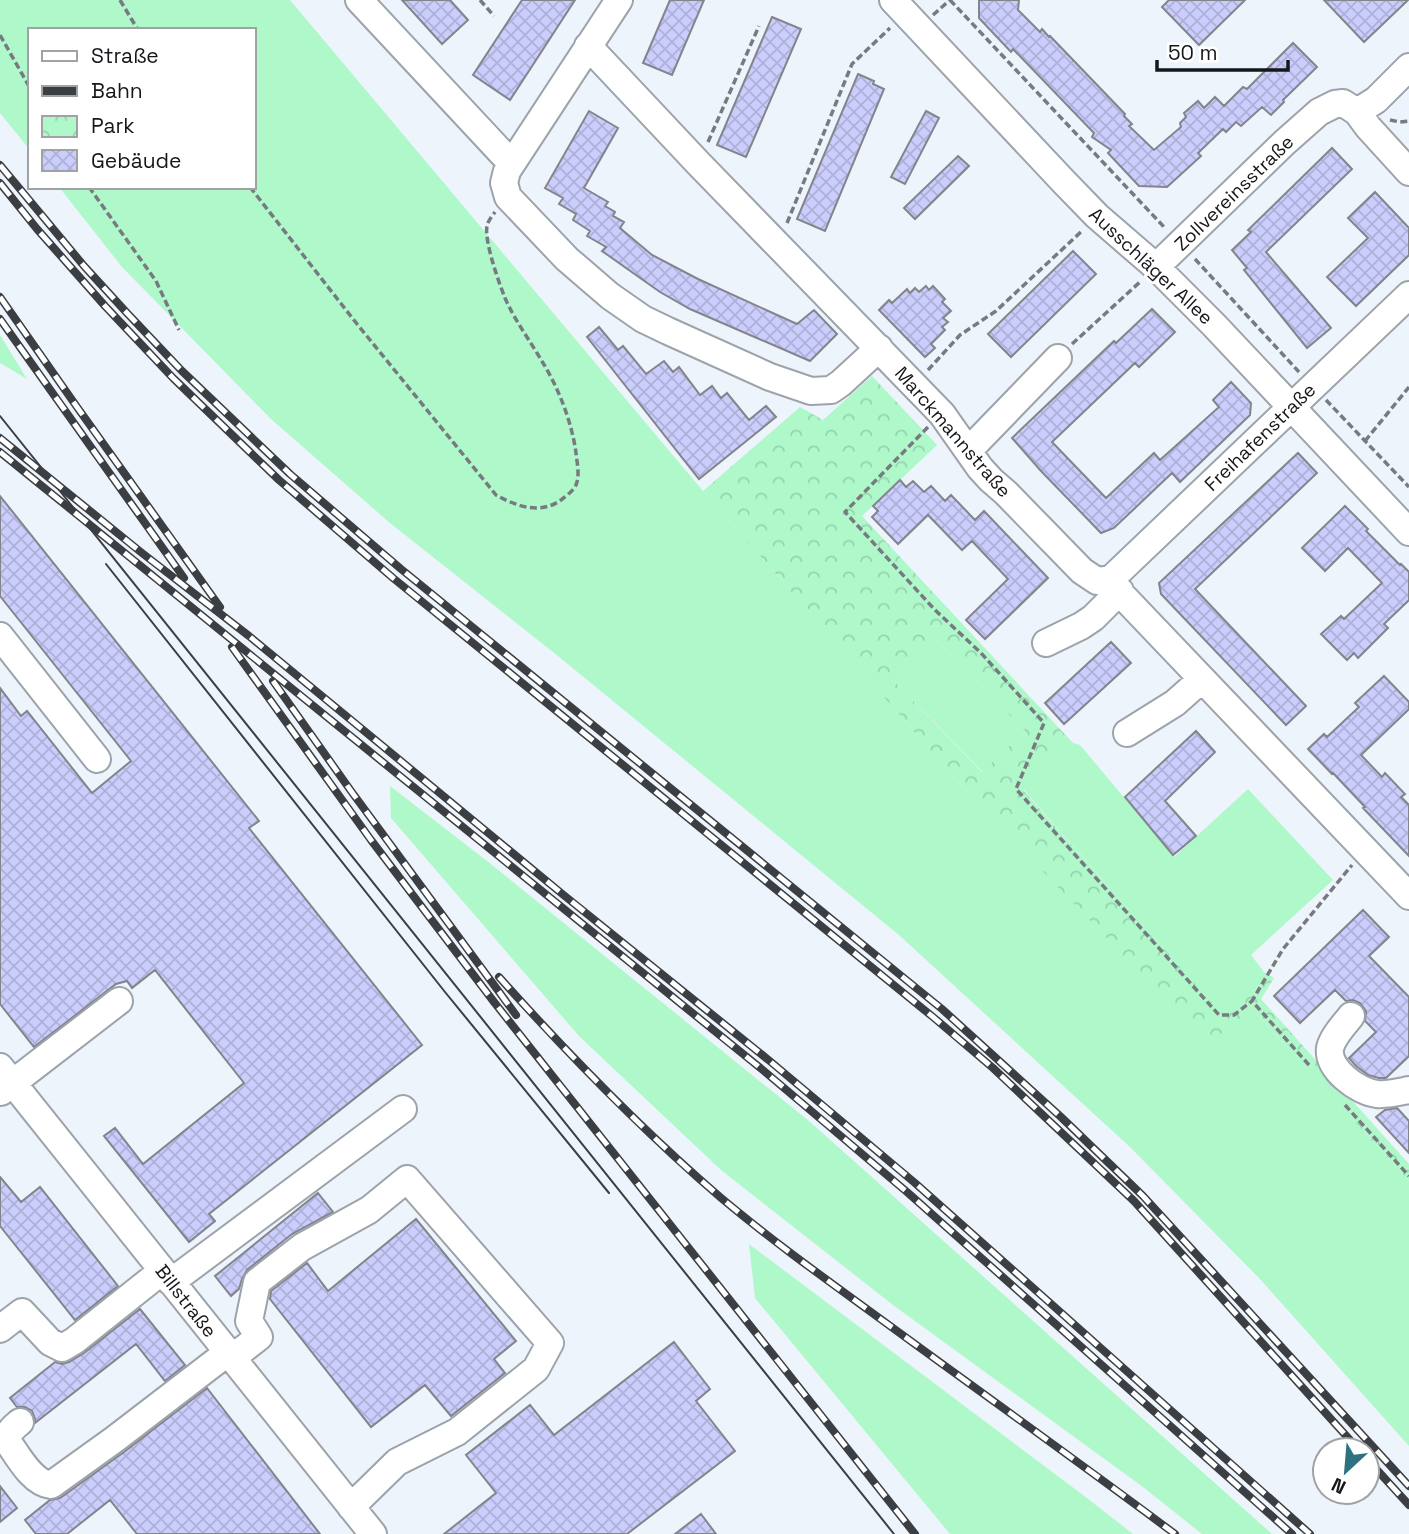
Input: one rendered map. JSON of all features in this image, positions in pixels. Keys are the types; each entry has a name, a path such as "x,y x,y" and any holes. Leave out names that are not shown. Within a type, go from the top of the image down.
{"street":[{"path":"359,0 511,163"},
{"path":"619,0 511,163 505,178 508,197 567,259 610,296 643,319 770,377 811,391 831,390 879,348"},
{"name":"Ausschläger Allee","path":"900,6 1097,216 1156,268 1214,325 1409,532"},
{"name":"Marckmannstraße","path":"588,46 942,414 991,480 1082,572 1097,581 1115,585 1409,896"},
{"path":"1409,67 1376,100 1357,112 1409,172"},
{"name":"Zollvereinsstraße","path":"1156,268 1319,112 1343,103 1357,112"},
{"name":"Freihafenstraße","path":"1046,643 1093,618 1115,585 1291,408 1409,295"},
{"path":"968,451 1058,358"},
{"path":"0,636 97,759"},
{"path":"1127,733 1175,703 1202,679"},
{"path":"4,1081 118,1001"},
{"path":"1351,1016 1330,1048 1334,1064 1344,1077 1365,1092 1378,1094 1409,1090"},
{"name":"Billstraße","path":"4,1081 167,1277 373,1534"},
{"path":"0,1329 22,1312 50,1342 62,1348 167,1277 403,1109"},
{"path":"20,1422 10,1431 8,1442 36,1480 51,1485 259,1337 248,1321 257,1282 302,1247 369,1210 407,1179 550,1343 537,1369 457,1432 397,1462 351,1507"}],"path":[{"path":"120,0 137,28"},
{"path":"480,0 494,16"},
{"path":"778,244 852,64 900,6"},
{"path":"699,164 759,26"},
{"path":"0,35 28,84"},
{"path":"90,189 156,281 178,330"},
{"path":"252,189 496,495 530,508 555,504 568,494 576,485 578,469 575,444 563,406 545,366 506,299 488,244 487,225 508,197"},
{"path":"924,374 960,335 996,311 1097,216"},
{"path":"1058,358 1156,268"},
{"path":"1365,441 1409,387"},
{"path":"942,414 845,512 935,610 981,653 1044,723 1016,789 1219,1015 1234,1015 1252,1002 1283,949 1344,873 1366,851"},
{"path":"1252,1002 1315,1072"},
{"path":"1342,1102 1409,1176"}],"green space":[{"path":"0,0 290,0 703,491 968,793 1208,1043 1251,1008 1409,1181 1409,1446 1260,1279 1130,1147 899,935 553,652 390,523 271,419 122,267 61,189 256,189 256,28 28,28 28,148 0,113"},
{"path":"0,335 27,379 0,363"},
{"path":"872,376 937,445 862,516 1073,743 1023,790 1222,1014 1264,972 1274,978 1261,999 1409,1164 1409,1181 1252,1009 1208,1044 968,793 703,491 800,407 823,420","holes":["937,641 1025,731 982,772 895,682"]},
{"path":"937,641 1025,731 983,772 895,682"},
{"path":"1073,743 1080,745 1174,857 1248,789 1333,880 1251,955 1264,972 1222,1015 1023,789"},
{"path":"390,786 809,1121 1272,1534 1202,1534 1143,1487 893,1305 721,1170 579,1036 391,818"},
{"path":"749,1244 1133,1534 950,1534 755,1298"}],"building":[{"path":"402,0 450,0 468,20 442,44"},
{"path":"522,0 575,0 510,100 473,75"},
{"path":"670,0 704,0 672,75 643,63"},
{"path":"979,0 1019,0 1018,10 1040,32 1042,29 1050,36 1125,114 1132,124 1129,126 1154,150 1181,127 1180,123 1186,117 1184,113 1198,101 1204,108 1215,97 1224,106 1243,87 1247,89 1293,43 1317,67 1271,115 1262,107 1241,126 1236,122 1226,132 1223,129 1198,153 1201,156 1167,187 1139,186 1108,153 1111,150 1092,137 1094,133 1013,49 1011,52 979,18"},
{"path":"1169,0 1245,0 1199,45 1162,7"},
{"path":"1324,0 1408,0 1364,42"},
{"path":"772,17 801,29 746,157 717,145"},
{"path":"858,74 884,89 825,231 797,219"},
{"path":"589,111 618,128 584,188 608,202 605,206 615,212 613,216 624,222 620,228 652,255 797,324 814,310 837,334 810,361 690,309 660,292 602,251 606,247 587,236 590,231 573,220 576,214 559,204 563,198 545,188"},
{"path":"926,111 939,118 905,184 891,177"},
{"path":"1332,148 1352,169 1266,252 1331,328 1307,348 1244,270 1247,268 1232,250 1251,232 1248,230"},
{"path":"958,156 969,166 915,219 904,208"},
{"path":"1375,192 1409,228 1409,255 1356,306 1327,277 1368,238 1348,218"},
{"path":"1073,251 1096,274 1011,357 988,334"},
{"path":"926,286 929,290 933,286 945,299 942,302 951,311 943,318 948,322 942,327 945,330 931,344 935,348 925,357 879,310 889,300 892,303 907,289 910,293 915,288 919,292"},
{"path":"1152,309 1175,332 1139,367 1135,363 1052,442 1106,498 1154,453 1160,460 1219,407 1213,400 1231,382 1251,403 1250,415 1180,482 1172,473 1114,528 1101,533 1012,438 1114,341 1116,343"},
{"path":"599,327 618,350 623,346 646,374 664,361 673,372 679,367 700,395 712,386 721,398 727,393 749,420 766,406 776,417 699,479 587,337"},
{"path":"1298,453 1317,473 1195,589 1306,706 1286,725 1161,594 1159,583"},
{"path":"900,480 906,487 913,481 924,492 931,486 945,501 951,495 975,520 984,511 1048,578 985,639 966,620 1008,579 972,541 962,550 928,515 898,544 872,517 878,511 873,506"},
{"path":"0,496 259,821 249,828 422,1045 209,1214 215,1221 189,1242 104,1136 115,1128 143,1164 244,1083 155,970 132,988 127,981 116,984 34,1047 0,1004 0,688 21,716 27,711 92,793 131,761 0,596"},
{"path":"1345,506 1368,529 1366,531 1409,572 1409,600 1384,624 1388,628 1358,658 1354,653 1347,660 1321,634 1341,616 1344,619 1382,583 1348,548 1325,571 1302,548"},
{"path":"1111,642 1131,663 1064,724 1045,703"},
{"path":"1384,676 1409,702 1409,709 1361,755 1382,777 1385,773 1405,794 1401,797 1409,805 1409,856 1308,749 1324,734 1327,737 1359,707 1355,703"},
{"path":"1196,731 1215,752 1165,801 1196,836 1173,855 1125,797"},
{"path":"1363,910 1389,937 1369,956 1409,997 1409,1056 1386,1078 1368,1075 1349,1058 1376,1032 1365,1021 1366,1011 1360,1003 1346,1001 1335,990 1300,1023 1274,996"},
{"path":"1397,1108 1409,1121 1409,1153 1376,1117 1385,1110"},
{"path":"0,1177 21,1202 40,1187 118,1286 75,1320 0,1226"},
{"path":"318,1193 333,1212 292,1234 247,1270 239,1289 231,1296 215,1276"},
{"path":"416,1219 516,1341 494,1359 505,1373 451,1416 425,1385 371,1427 270,1299 271,1291 307,1263 328,1291"},
{"path":"140,1309 185,1365 165,1381 136,1344 35,1423 32,1411 17,1407 10,1398 55,1362 69,1362 84,1353"},
{"path":"674,1342 710,1389 696,1401 735,1451 627,1534 444,1534 496,1493 466,1455 530,1405 554,1435"},
{"path":"207,1388 320,1534 137,1534 110,1500 67,1534 36,1534 25,1520 50,1500 60,1498 124,1452"},
{"path":"0,1486 17,1508 0,1522"},
{"path":"701,1514 716,1534 675,1534"}],"tram line":[{"path":"0,416 894,1534"},
{"path":"106,564 445,992 609,1193"}],"railway":[{"path":"0,165 127,313 182,371 290,474 401,569 942,1009 1061,1117 1143,1196 1409,1486"},
{"path":"0,183 105,306 173,378 279,480 393,578 993,1068 1134,1201 1346,1436"},
{"path":"0,297 220,607"},
{"path":"0,319 184,578"},
{"path":"0,438 249,636 771,1062 915,1183 1310,1534"},
{"path":"0,452 764,1071 907,1192 1292,1534"},
{"path":"232,647 371,840 494,1002 915,1534"},
{"path":"273,681 516,1015"},
{"path":"499,977 578,1063 634,1118 742,1215 1175,1534"},
{"path":"1381,1474 1409,1505"}]}
